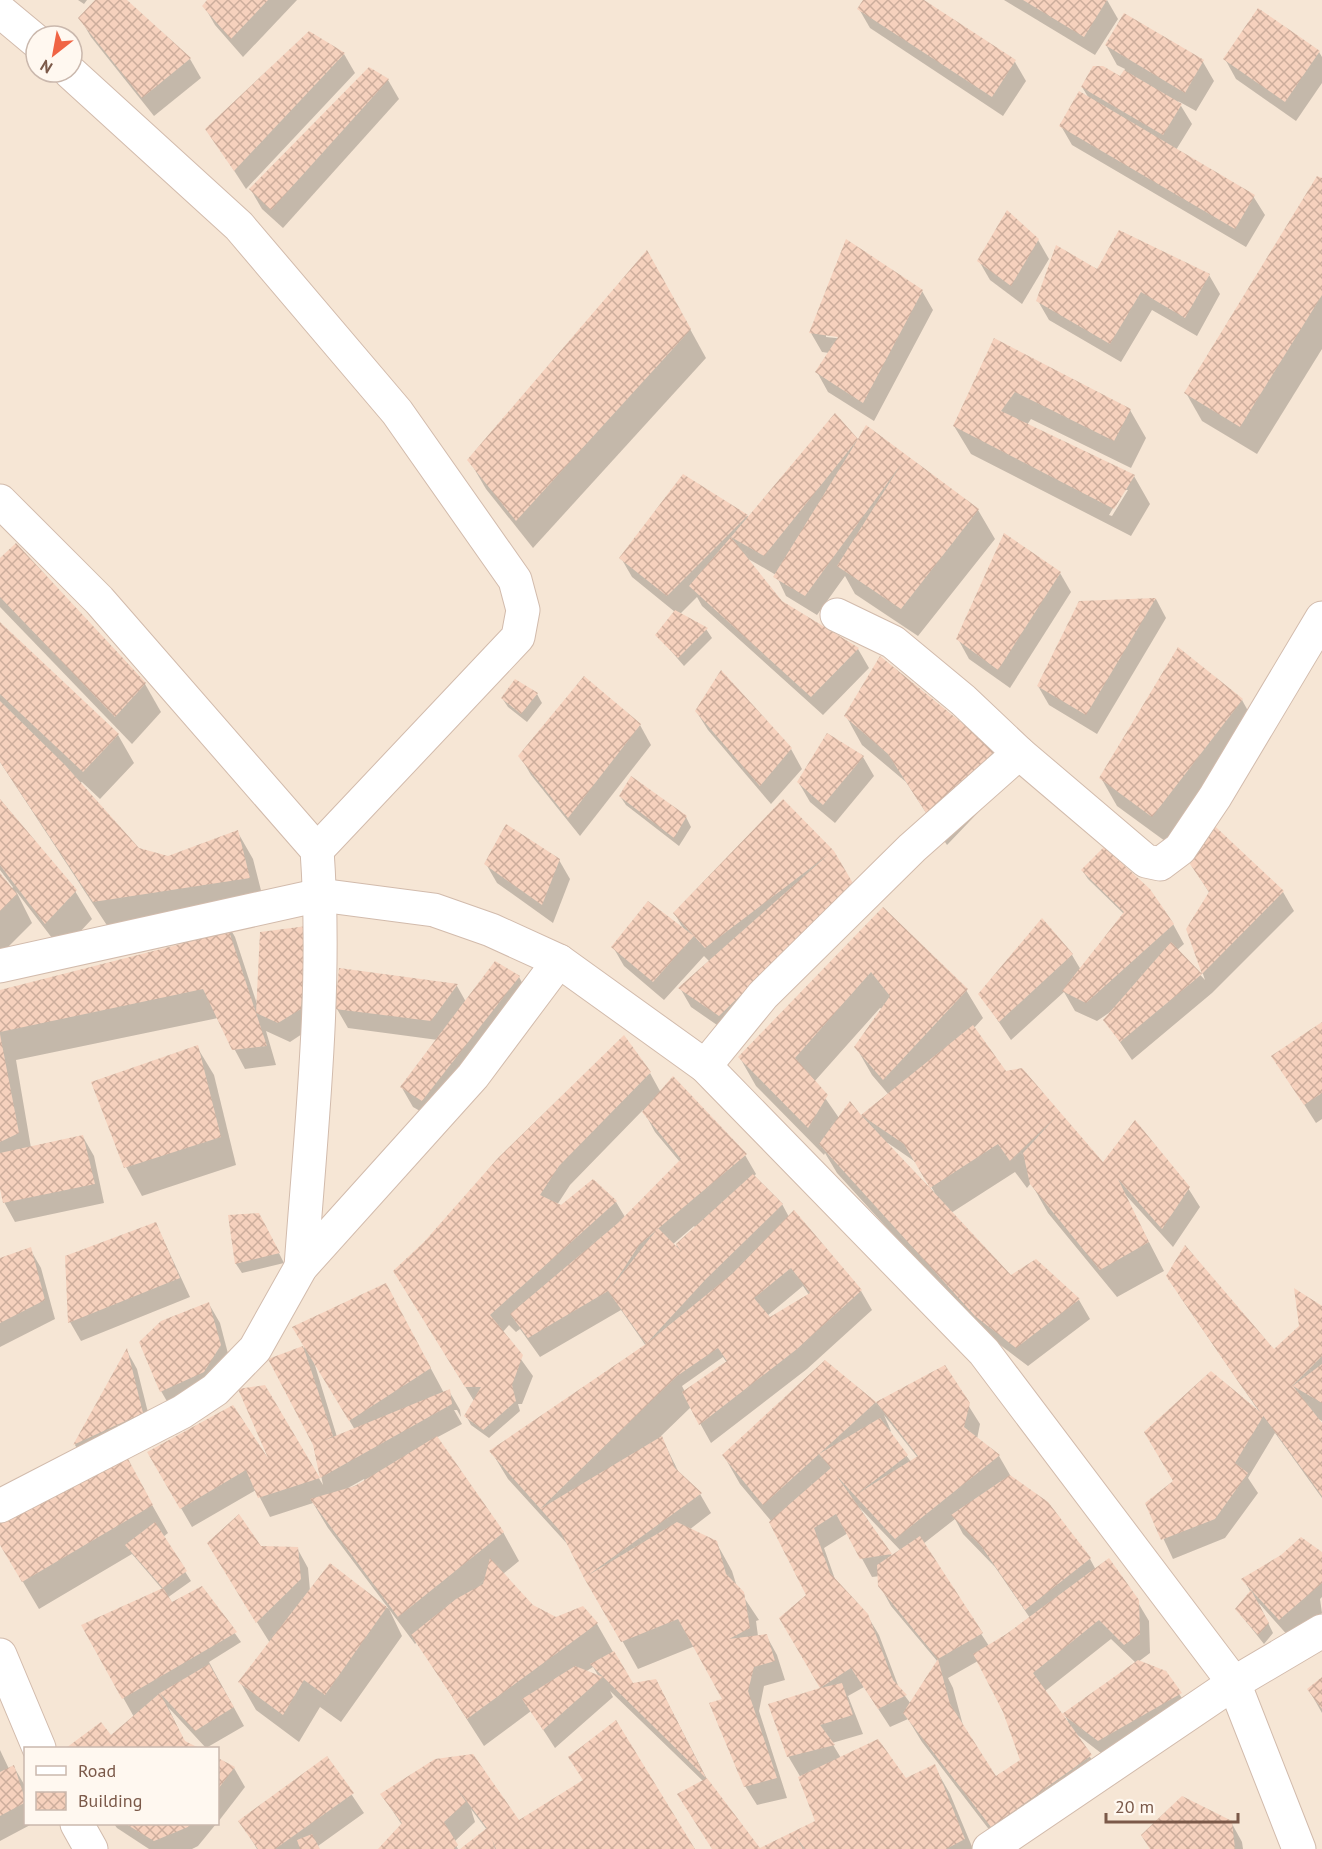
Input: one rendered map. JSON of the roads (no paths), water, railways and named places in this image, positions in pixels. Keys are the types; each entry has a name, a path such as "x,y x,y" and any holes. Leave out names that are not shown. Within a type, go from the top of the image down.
{"street":[{"path":"0,11 24,31"},
{"path":"83,84 239,226 397,412 515,580 523,610 518,637 317,850"},
{"path":"0,501 99,600 317,850 320,895 317,1047 301,1267"},
{"path":"837,615 893,642 963,700 1019,753 1146,861 1160,864 1180,849 1215,797 1322,618"},
{"path":"705,1066 763,995 912,848 1019,753"},
{"path":"0,966 320,895 434,910 490,930 559,961 705,1066 984,1352 1234,1683 1299,1849"},
{"path":"0,1506 182,1412 215,1390 255,1349 301,1267 474,1076 559,961"},
{"path":"989,1849 1234,1683 1322,1631"},
{"path":"0,1655 38,1747"},
{"path":"78,1825 91,1849"}]}
